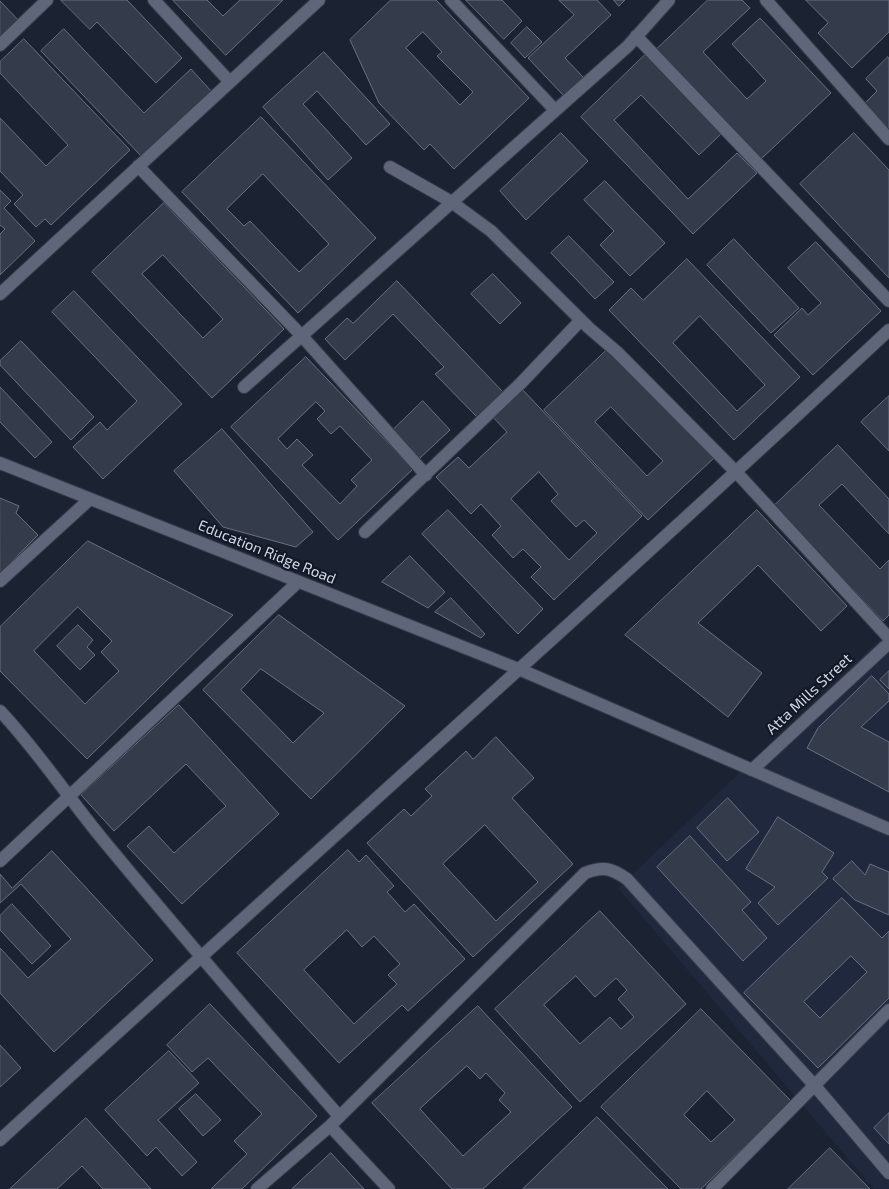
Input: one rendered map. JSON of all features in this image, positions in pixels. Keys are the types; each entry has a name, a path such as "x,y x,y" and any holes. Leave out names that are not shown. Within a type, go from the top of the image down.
{"street":[{"path":"0,45 47,0"},
{"path":"154,0 230,82"},
{"path":"451,0 554,110"},
{"path":"244,387 636,36 669,0"},
{"path":"766,0 889,139"},
{"path":"0,294 230,82 312,2"},
{"path":"636,36 889,301"},
{"path":"138,166 301,335 426,475"},
{"path":"390,167 450,201 491,231 581,320 617,352 737,473 889,638"},
{"path":"365,532 521,383 581,320"},
{"path":"0,1140 200,957 521,670 737,473 889,330"},
{"name":"Education Ridge Road","path":"0,463 521,670 889,829"},
{"path":"0,581 90,499"},
{"path":"0,861 298,582"},
{"name":"Atta Mills Street","path":"752,770 889,643"},
{"path":"0,711 16,727 68,797 389,1189"},
{"path":"257,1189 334,1121 586,873 600,868 614,870 627,878 815,1086 889,1173"},
{"path":"712,1189 889,1010"}],"shaded area":[{"path":"889,631 889,1189 874,1189 618,888"}],"building":[{"path":"61,0 127,0 182,58 156,83 97,22 90,29"},
{"path":"173,0 207,0 223,16 240,0 283,0 226,55"},
{"path":"391,0 436,0 529,98 454,169 430,144 424,150 379,103 350,40","holes":["423,32 442,52 437,56 473,92 460,105 406,48"]},
{"path":"466,0 502,0 522,21 504,39"},
{"path":"559,0 597,0 611,15 565,58 583,77 564,96 528,58 574,15"},
{"path":"614,0 625,0 619,6"},
{"path":"708,0 742,0 750,8 703,52 747,99 766,81 732,44 760,18 831,93 760,160 656,50"},
{"path":"806,0 889,0 889,32 852,68 818,33 828,23"},
{"path":"0,1 20,22 0,41"},
{"path":"527,27 542,42 525,58 511,43"},
{"path":"64,29 144,113 191,69 211,91 142,157 41,51"},
{"path":"24,39 130,150 51,225 45,219 36,227 14,204 23,195 0,171 0,118 46,166 68,145 0,73 0,62"},
{"path":"324,52 390,124 366,145 317,91 303,104 352,158 328,180 263,107"},
{"path":"646,54 722,133 699,155 641,95 614,120 688,199 737,153 757,173 693,234 581,117"},
{"path":"888,57 889,129 865,103 877,91 866,79"},
{"path":"261,117 376,238 298,313 182,192","holes":["263,174 329,244 299,272 250,221 244,226 227,209"]},
{"path":"561,133 588,161 526,220 500,191"},
{"path":"854,133 889,170 889,278 800,184"},
{"path":"605,181 665,243 630,276 600,245 614,231 584,200"},
{"path":"0,190 11,201 4,208 35,241 0,275 0,234 5,229 0,225"},
{"path":"164,203 284,329 212,398 92,272","holes":["163,255 223,319 203,338 142,274"]},
{"path":"569,236 614,282 595,299 551,253"},
{"path":"734,239 799,308 771,333 707,265"},
{"path":"816,242 881,311 813,375 774,335 802,308 808,315 821,303 788,268"},
{"path":"687,259 800,377 734,440 609,310 631,288 643,300","holes":["700,316 765,385 737,411 673,343"]},
{"path":"493,274 521,303 500,324 471,294"},
{"path":"397,281 504,393 478,418 435,374 444,367 393,314 345,360 325,339 347,318 353,323"},
{"path":"74,291 182,404 103,479 73,447 100,422 107,430 137,401 52,312"},
{"path":"21,341 94,417 71,440 0,365 0,361"},
{"path":"609,348 714,458 648,520 544,410","holes":["611,407 663,461 647,476 595,422"]},
{"path":"306,357 413,469 338,540 231,427","holes":["316,402 325,411 317,419 331,434 340,426 372,460 351,480 357,486 340,504 302,465 313,455 297,439 287,449 278,439"]},
{"path":"0,387 52,442 35,458 0,422"},
{"path":"521,388 642,516 554,600 531,577 541,567 523,549 513,558 492,535 501,526 481,504 471,514 436,477 458,457 469,468 507,432 492,416","holes":["539,472 558,494 551,501 576,527 584,520 597,533 569,560 511,499"]},
{"path":"889,396 889,451 861,422"},
{"path":"423,401 450,430 420,458 393,430"},
{"path":"222,429 313,532 296,547 223,527 174,471"},
{"path":"838,445 889,499 889,534 842,484 819,505 880,569 889,560 889,615 883,621 774,506"},
{"path":"0,498 19,506 16,513 38,535 0,573"},
{"path":"448,510 543,609 518,634 422,534"},
{"path":"757,510 847,606 821,631 758,565 698,623 762,673 728,717 625,635"},
{"path":"88,541 233,615 87,759 0,671 0,627","holes":["78,607 112,641 101,652 119,671 85,704 34,651"]},
{"path":"410,556 445,592 428,608 382,582"},
{"path":"451,598 485,634 481,638 435,612"},
{"path":"279,615 405,706 311,799 203,690","holes":["261,669 324,713 293,743 241,690"]},
{"path":"78,625 93,640 87,647 95,655 80,670 57,646"},
{"path":"889,671 889,689 880,680"},
{"path":"872,676 889,694 889,701 861,727 889,742 889,792 807,748 818,728"},
{"path":"179,705 279,814 182,904 127,846 149,826 174,853 226,806 186,764 114,831 81,795"},
{"path":"496,737 534,778 512,798 573,864 473,957 367,843 404,809 411,816 432,796 425,789 466,751 473,759","holes":["485,825 538,882 496,921 443,864"]},
{"path":"728,798 759,832 727,861 697,828"},
{"path":"778,817 834,853 822,872 828,878 778,925 758,903 775,887 746,869"},
{"path":"690,836 751,902 742,910 767,938 743,961 657,867"},
{"path":"348,850 359,862 366,855 394,886 387,892 405,912 414,904 465,959 408,1011 402,1005 339,1063 237,953","holes":["347,930 362,947 374,936 400,964 388,975 397,984 354,1024 304,970"]},
{"path":"52,851 153,960 54,1052 0,993 0,948 28,978 71,939 21,884 0,903 0,874 12,888"},
{"path":"852,861 865,875 870,864 889,872 889,915 855,900 833,879"},
{"path":"842,898 882,938 889,931 889,998 818,1068 744,993","holes":["851,956 867,972 820,1018 804,1002"]},
{"path":"12,904 51,946 32,964 0,930 0,916"},
{"path":"600,911 686,1004 580,1102 495,1009","holes":["576,976 595,997 616,978 627,990 618,999 634,1017 621,1029 610,1017 580,1044 544,1005"]},
{"path":"210,1004 317,1116 242,1189 211,1189 247,1154 234,1141 262,1114 208,1058 192,1072 167,1045"},
{"path":"478,1006 572,1107 483,1189 452,1189 372,1103","holes":["467,1066 480,1079 486,1073 505,1093 499,1100 511,1112 463,1156 420,1109"]},
{"path":"701,1009 791,1101 701,1189 681,1189 601,1107","holes":["707,1091 735,1120 711,1142 684,1115"]},
{"path":"0,1045 21,1068 0,1087"},
{"path":"169,1051 199,1083 158,1120 197,1162 182,1176 156,1147 147,1156 105,1110"},
{"path":"196,1094 221,1120 203,1136 179,1109"},
{"path":"889,1113 889,1144 874,1128"},
{"path":"597,1117 668,1189 523,1189"},
{"path":"86,1118 151,1189 103,1189 82,1166 57,1189 10,1189"},
{"path":"830,1148 870,1189 788,1189"},
{"path":"331,1153 364,1189 292,1189"}]}
